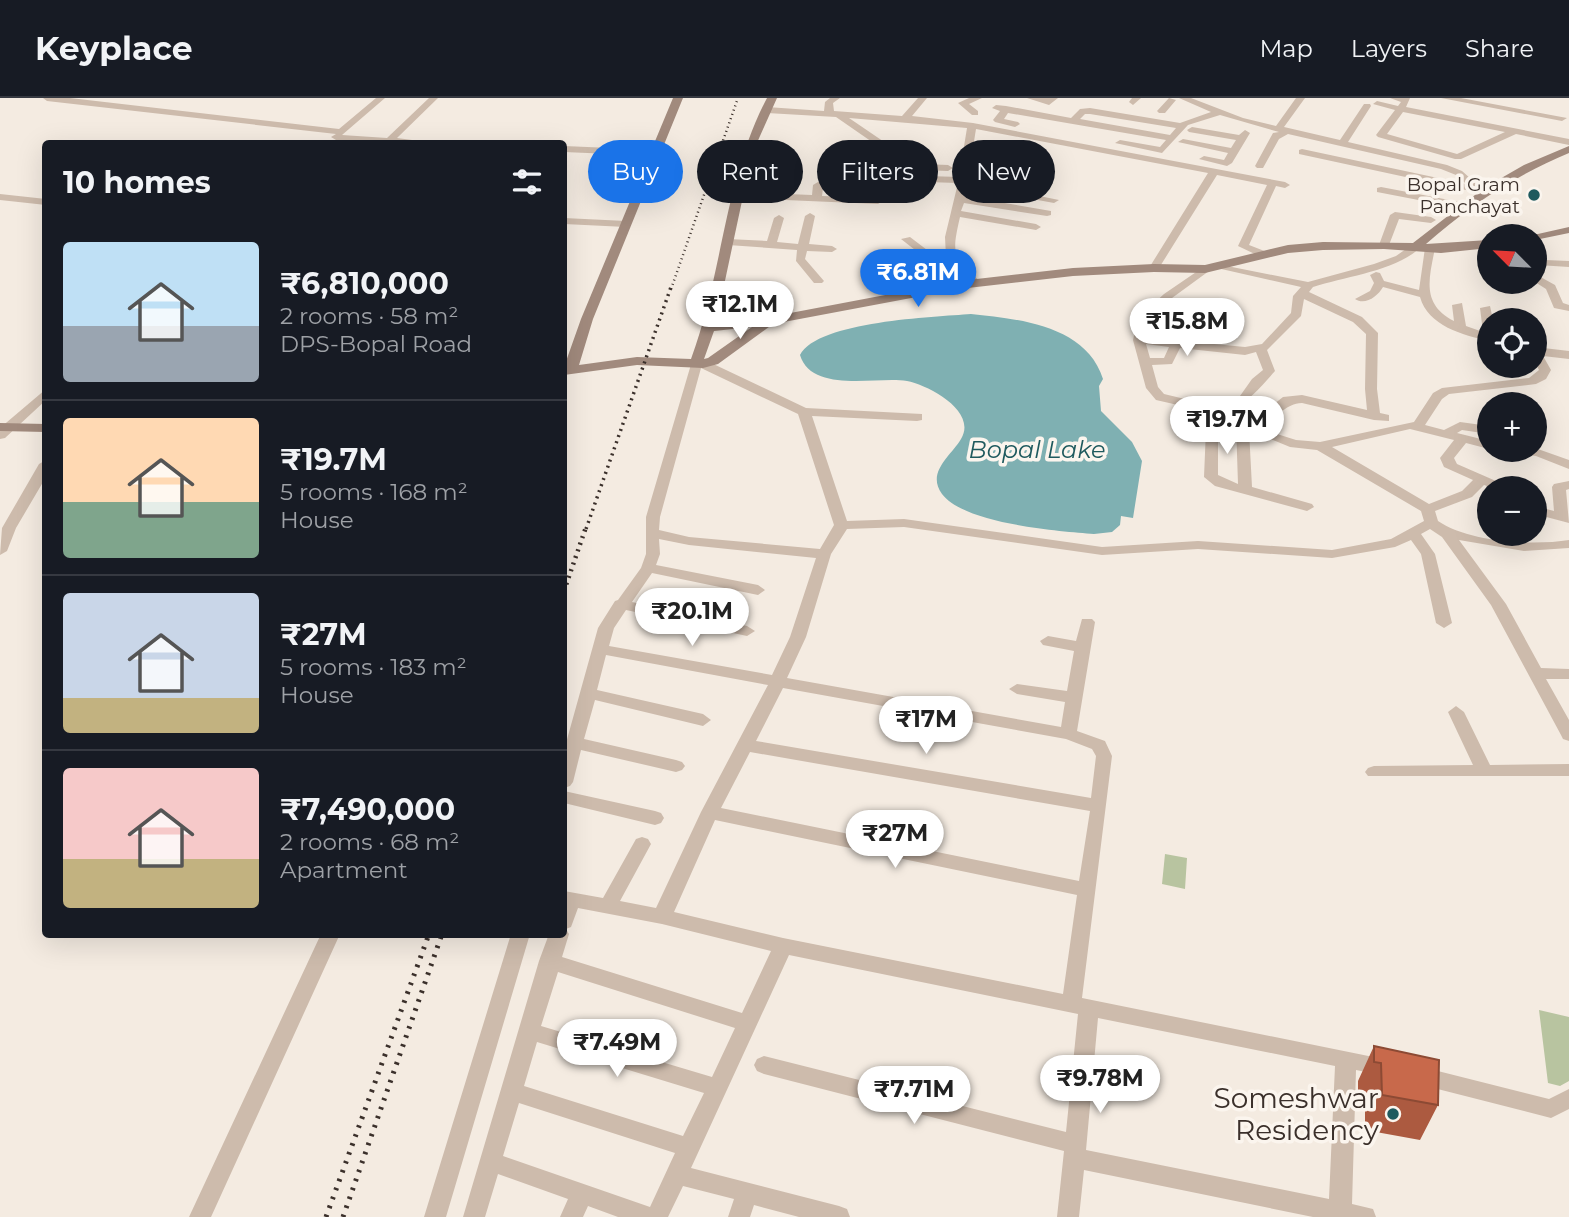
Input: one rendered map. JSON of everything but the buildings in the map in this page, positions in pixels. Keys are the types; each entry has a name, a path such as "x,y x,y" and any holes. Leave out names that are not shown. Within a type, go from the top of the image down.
{"street":[{"path":"47,98 367,140"},
{"path":"336,138 381,98"},
{"path":"389,140 434,98"},
{"path":"662,140 678,98"},
{"path":"836,98 829,102 834,114 874,140"},
{"path":"905,118 923,98"},
{"path":"975,113 962,103 978,98"},
{"path":"1031,98 1049,102 1054,98"},
{"path":"1260,166 1276,135 1280,136 1301,98"},
{"path":"1394,98 1407,100 1381,135 1458,157 1518,130"},
{"path":"1445,98 1562,118"},
{"path":"1504,98 1569,109"},
{"path":"1154,115 1169,99 1187,99 1213,115 1343,142 1444,167 1459,173 1480,192"},
{"path":"752,140 770,104 834,114 905,118 1285,186"},
{"path":"1343,142 1372,105 1518,130 1569,142"},
{"path":"1115,115 1123,107"},
{"path":"1172,138 1001,108 998,120 1160,150 1187,128 1213,115"},
{"path":"1505,128 1515,110"},
{"path":"1073,121 1086,111 1115,115 1154,115 1187,128 1243,136 1227,163 1223,163 1176,154 1187,128"},
{"path":"949,129 972,129"},
{"path":"970,140 972,129"},
{"path":"567,149 588,150"},
{"path":"1221,266 1306,289 1369,269 1400,258 1480,192 1569,149"},
{"path":"1302,152 1480,192"},
{"path":"938,167 948,167"},
{"path":"1154,268 1214,172"},
{"path":"1263,254 1243,246 1273,183"},
{"path":"803,198 816,199 817,192"},
{"path":"1453,214 1380,195 1465,206"},
{"path":"1,197 42,202"},
{"path":"635,203 567,370 637,361 699,364 713,361 769,321"},
{"path":"567,771 606,628 620,604 648,568 653,554 653,517 709,328 737,203"},
{"path":"959,203 950,237 953,260 963,274 975,283"},
{"path":"986,203 1047,213"},
{"path":"958,214 1036,227"},
{"path":"1384,245 1395,215 1431,220"},
{"path":"810,216 800,259 818,281"},
{"path":"771,245 779,218"},
{"path":"567,221 626,224"},
{"path":"1547,234 1569,230"},
{"path":"906,239 928,257 940,261 953,260"},
{"path":"728,242 832,249"},
{"path":"709,328 769,321 975,283 1073,272 1154,268 1205,269 1263,254 1323,246 1453,248 1477,245"},
{"path":"1430,248 1425,268 1426,306 1432,313 1460,328 1477,333"},
{"path":"1547,262 1569,264"},
{"path":"1205,269 1168,296 1142,320 1139,340 1152,387 1160,397 1220,411 1272,437 1295,444 1320,446 1414,425 1437,396 1446,391 1532,381 1538,378"},
{"path":"1369,269 1380,283 1424,295"},
{"path":"1362,299 1374,293 1380,283"},
{"path":"1547,284 1551,287 1558,306 1569,307"},
{"path":"1139,340 1245,351 1261,350 1297,314 1300,308 1298,300 1306,289"},
{"path":"1306,289 1318,304 1359,320 1372,332 1371,389 1374,416"},
{"path":"1458,304 1460,328"},
{"path":"1144,362 1168,361 1174,344 1198,327 1211,310"},
{"path":"1261,350 1269,371 1255,382 1244,399 1220,411 1212,429 1211,477 1213,481 1307,507"},
{"path":"1547,352 1569,355"},
{"path":"699,364 804,412 917,417"},
{"path":"2,430 42,396"},
{"path":"1269,415 1287,400 1303,398 1477,442"},
{"path":"662,917 710,812 777,683 798,637 824,554 838,536 841,525 804,412"},
{"path":"1242,421 1245,491"},
{"path":"1445,434 1460,426 1477,428"},
{"path":"2,430 39,427"},
{"path":"1462,439 1447,458 1451,467 1477,477"},
{"path":"1320,446 1429,516 1447,534 1498,604 1569,735"},
{"path":"1547,456 1569,465"},
{"path":"0,551 9,528 42,471"},
{"path":"841,525 904,523 1102,551 1198,545 1332,554 1369,550 1395,543 1414,534 1429,516 1467,494 1477,484"},
{"path":"1569,485 1559,487 1557,498 1559,508 1569,517"},
{"path":"1547,512 1569,517"},
{"path":"652,533 689,541 824,554"},
{"path":"1414,534 1428,554 1444,623"},
{"path":"1447,534 1517,545 1556,547 1569,544"},
{"path":"648,568 758,590"},
{"path":"620,604 747,631"},
{"path":"1068,734 1087,622"},
{"path":"1048,641 1082,647"},
{"path":"600,649 1068,734 1099,745 1104,756 1087,890 1075,1151 1068,1217"},
{"path":"1536,673 1569,674"},
{"path":"1017,689 1074,698"},
{"path":"588,693 703,720"},
{"path":"1455,712 1484,771"},
{"path":"575,743 676,766"},
{"path":"746,745 1099,806"},
{"path":"1374,772 1569,771"},
{"path":"567,798 654,818"},
{"path":"710,812 1087,890"},
{"path":"608,906 642,844"},
{"path":"568,898 783,946 1346,1058 1551,1109 1569,1098"},
{"path":"200,1217 329,938"},
{"path":"435,1217 520,938"},
{"path":"474,1217 558,938"},
{"path":"657,1217 783,946"},
{"path":"549,961 747,1023"},
{"path":"529,1031 718,1088"},
{"path":"1340,1214 1346,1058"},
{"path":"764,1065 1075,1151 1340,1214 1365,1217"},
{"path":"512,1091 689,1148"},
{"path":"492,1162 648,1217"},
{"path":"677,1174 839,1217"},
{"path":"571,1217 583,1194"},
{"path":"739,1217 747,1194"}],"green space":[{"path":"1165,854 1187,858 1185,889 1162,884"},
{"path":"1539,1010 1569,1017 1569,1081 1560,1086 1548,1083"}],"water":[{"name":"Bopal Lake","path":"971,314 1048,328 1082,347 1094,361 1103,379 1099,386 1101,411 1132,442 1142,461 1133,518 1121,516 1120,525 1112,532 1094,534 1013,524 970,512 942,494 937,479 938,471 961,439 964,429 963,419 957,409 938,394 916,383 894,380 847,381 818,375 807,367 800,355 811,344 852,328 905,319"}],"railway":[{"path":"671,289 738,98"},
{"path":"586,529 671,287"},
{"path":"567,582 586,527"},
{"path":"326,1217 428,938"},
{"path":"343,1217 441,938"}],"place":[{"name":"Bopal Gram Panchayat","path":"1534,195"},
{"name":"Someshwar Residency","path":"1393,1114"}]}
